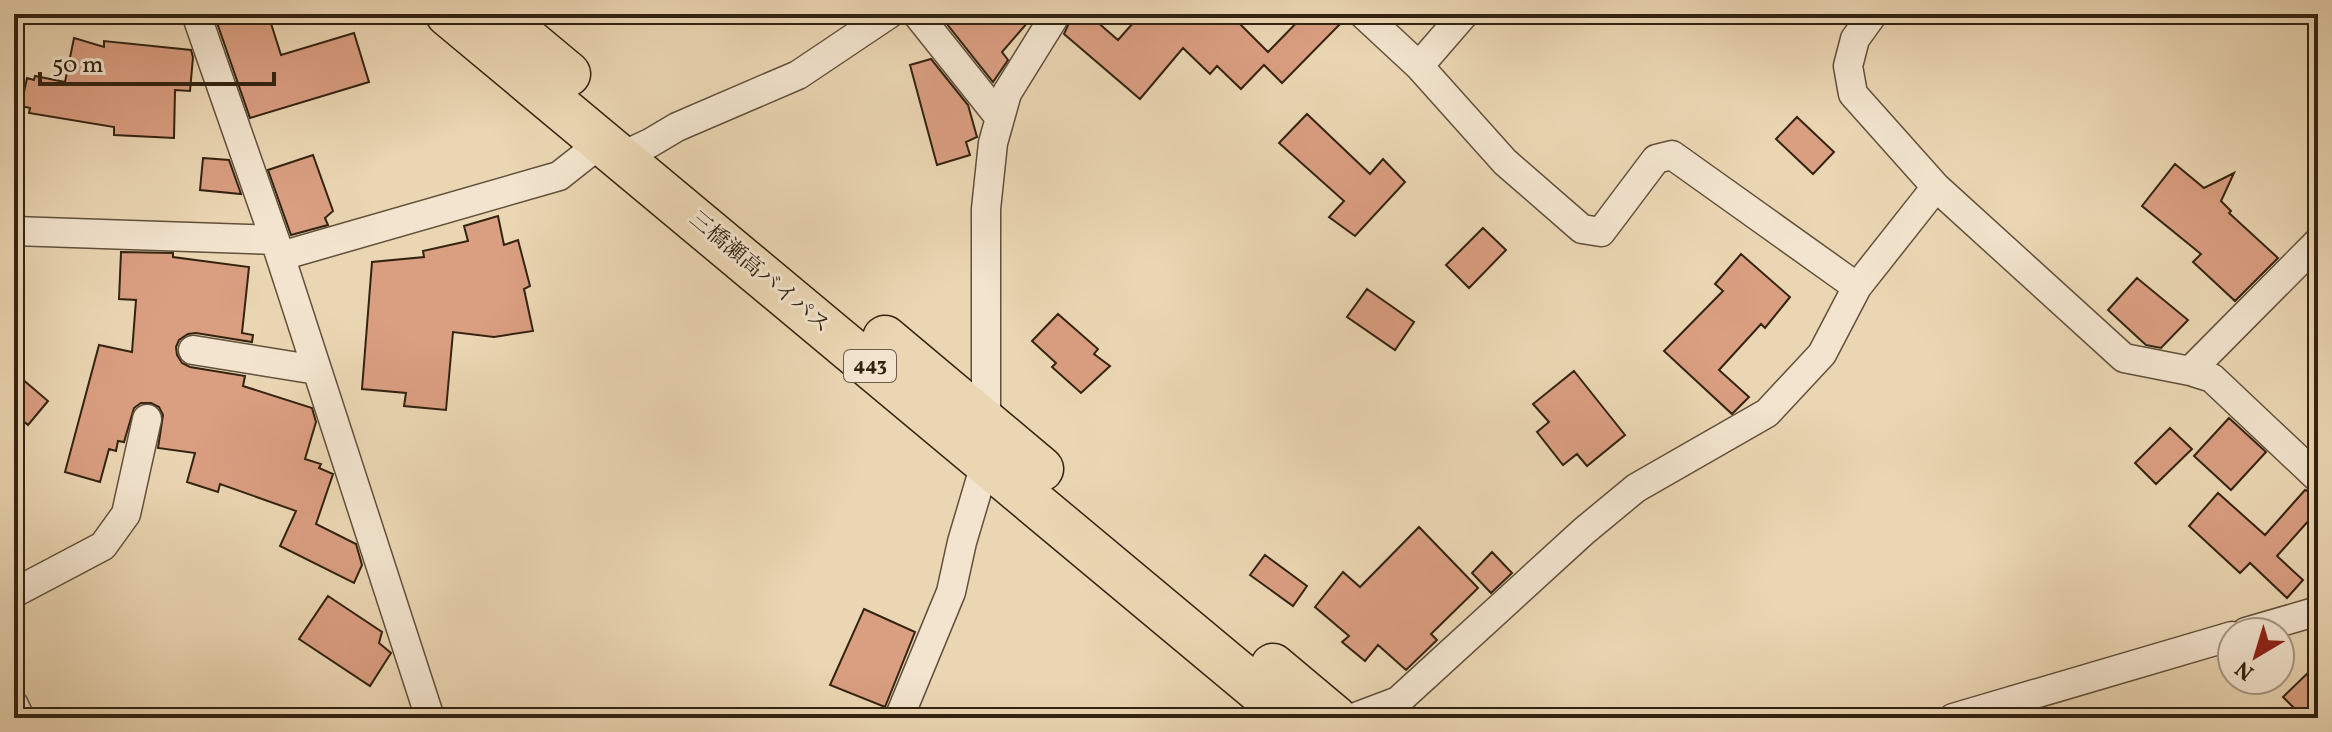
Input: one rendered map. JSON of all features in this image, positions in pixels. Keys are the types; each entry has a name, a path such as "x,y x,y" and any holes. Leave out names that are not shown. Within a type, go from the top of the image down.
{"highway":[{"name":"三橋瀬高バイパス","path":"448,14 624,148 1335,718"},
{"name":"三橋瀬高バイパス","path":"496,14 624,148"},
{"name":"三橋瀬高バイパス","path":"986,441 1292,718"}],"street":[{"path":"196,14 278,248 430,718"},
{"path":"14,231 278,248 559,176 798,75 889,14"},
{"path":"917,14 1000,118"},
{"path":"899,718 951,592 986,441 986,209 993,143 1007,93 1056,14"},
{"path":"1363,14 1419,66 1505,162 1582,229 1601,232 1656,159 1672,155 1857,287"},
{"path":"1419,66 1464,14"},
{"path":"1873,14 1855,39 1848,66 1853,94 1936,187 2124,358 2212,378 2318,478"},
{"path":"1353,718 1398,701 1584,531 1636,488 1767,413 1822,354 1857,287 1936,187"},
{"path":"2190,371 2318,242"},
{"path":"193,350 317,370"},
{"path":"14,593 103,546 126,514 147,419"},
{"path":"2296,617 2318,611"},
{"path":"1953,718 2216,641"},
{"path":"14,705 20,718"}],"building":[{"path":"214,14 268,14 281,55 354,33 369,82 250,118"},
{"path":"939,14 1035,14 1002,52 1008,60 993,82"},
{"path":"1073,14 1088,14 1118,40 1141,14 1230,14 1268,52 1305,14 1346,14 1347,17 1282,83 1264,65 1241,89 1217,66 1210,74 1183,48 1140,99 1064,34"},
{"path":"74,38 104,47 104,41 191,50 190,91 175,90 174,138 114,135 114,127 29,113 30,108 21,106 27,78 34,80 35,76 65,82"},
{"path":"931,59 968,105 977,137 966,142 970,155 937,165 910,65"},
{"path":"1307,114 1370,174 1383,159 1405,182 1355,236 1329,217 1344,201 1279,143"},
{"path":"1797,117 1834,152 1813,174 1776,139"},
{"path":"313,155 333,211 325,218 328,225 291,235 268,170"},
{"path":"203,158 229,160 241,194 200,190"},
{"path":"2175,164 2204,188 2234,173 2221,201 2231,211 2229,213 2278,258 2235,301 2193,262 2201,254 2142,206"},
{"path":"498,216 504,245 518,240 530,286 524,289 533,331 494,337 453,332 446,410 404,406 406,393 362,389 372,262 424,257 423,251 468,241 464,226"},
{"path":"1483,228 1506,250 1469,288 1446,265"},
{"path":"121,252 173,253 173,257 249,267 242,333 253,335 252,342 188,334 179,340 177,355 182,363 190,367 245,376 243,386 312,408 316,422 305,459 321,464 319,468 333,474 316,524 356,544 362,565 354,583 280,546 296,511 220,484 218,492 187,482 195,453 158,448 163,415 159,407 151,403 141,403 134,408 124,442 118,441 116,451 109,449 100,482 65,472 99,345 132,352 136,300 119,299"},
{"path":"1741,254 1790,297 1765,328 1761,324 1719,370 1749,397 1732,414 1664,351 1723,291 1715,284"},
{"path":"2137,278 2188,320 2161,348 2146,345 2108,310"},
{"path":"1367,289 1414,322 1395,350 1347,317"},
{"path":"1058,314 1098,349 1094,354 1110,366 1081,393 1052,367 1056,363 1032,341"},
{"path":"1574,371 1625,435 1587,466 1577,454 1563,465 1537,432 1549,422 1533,404"},
{"path":"14,372 48,401 28,425 14,413"},
{"path":"2229,418 2266,452 2231,490 2194,456"},
{"path":"2170,428 2192,449 2156,484 2135,463"},
{"path":"2305,490 2318,495 2318,510 2277,556 2303,580 2287,598 2250,563 2240,573 2189,526 2218,493 2265,535"},
{"path":"1419,527 1478,588 1431,634 1437,640 1406,670 1378,645 1365,661 1342,642 1349,636 1315,607 1343,572 1360,587"},
{"path":"1492,552 1512,573 1491,593 1472,573"},
{"path":"1265,555 1307,586 1293,606 1250,575"},
{"path":"328,596 382,632 379,643 391,653 370,686 299,639"},
{"path":"864,609 915,632 885,707 830,685"},
{"path":"2318,663 2318,718 2304,718 2283,697 2296,696 2296,684"}]}
